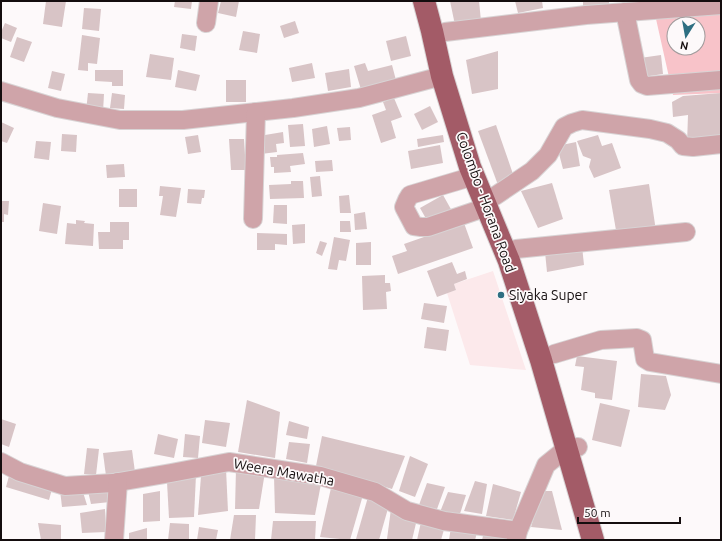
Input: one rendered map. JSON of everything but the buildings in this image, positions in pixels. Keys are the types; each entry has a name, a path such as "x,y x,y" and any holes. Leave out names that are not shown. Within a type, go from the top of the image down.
{"main road":[{"name":"Colombo - Horana Road","path":"424,1 442,76 470,167 516,249 554,354 572,426 573,448 584,510 593,540"},
{"name":"Colombo - Horana Road","path":"438,1 467,122 509,261 541,360 605,540"}],"street":[{"path":"206,23 209,1"},
{"path":"445,32 586,15 721,5"},
{"path":"625,12 639,80 642,84 647,86 721,80"},
{"path":"1,91 57,108 120,120 183,120 293,108 359,98 442,76"},
{"path":"253,219 256,112"},
{"path":"474,176 410,196 406,200 404,207 414,226 428,227 491,202 532,170 548,155 564,127 582,120 656,130 667,133 678,140 683,146 693,147 721,144"},
{"path":"516,249 686,232"},
{"path":"554,354 601,340 637,338 642,340 645,359 650,362 721,374"},
{"path":"517,536 546,465 573,448"},
{"name":"Weera Mawatha","path":"1,462 20,472 65,486 118,482 229,462 320,476 375,492 407,511 444,521 517,536"},
{"path":"114,540 118,482"}],"shaded area":[{"path":"652,1 721,1 721,93 673,95"},
{"path":"493,271 526,370 470,365 447,293 456,290 454,284"}],"place":[{"name":"Siyaka Super","path":"501,295"}]}
